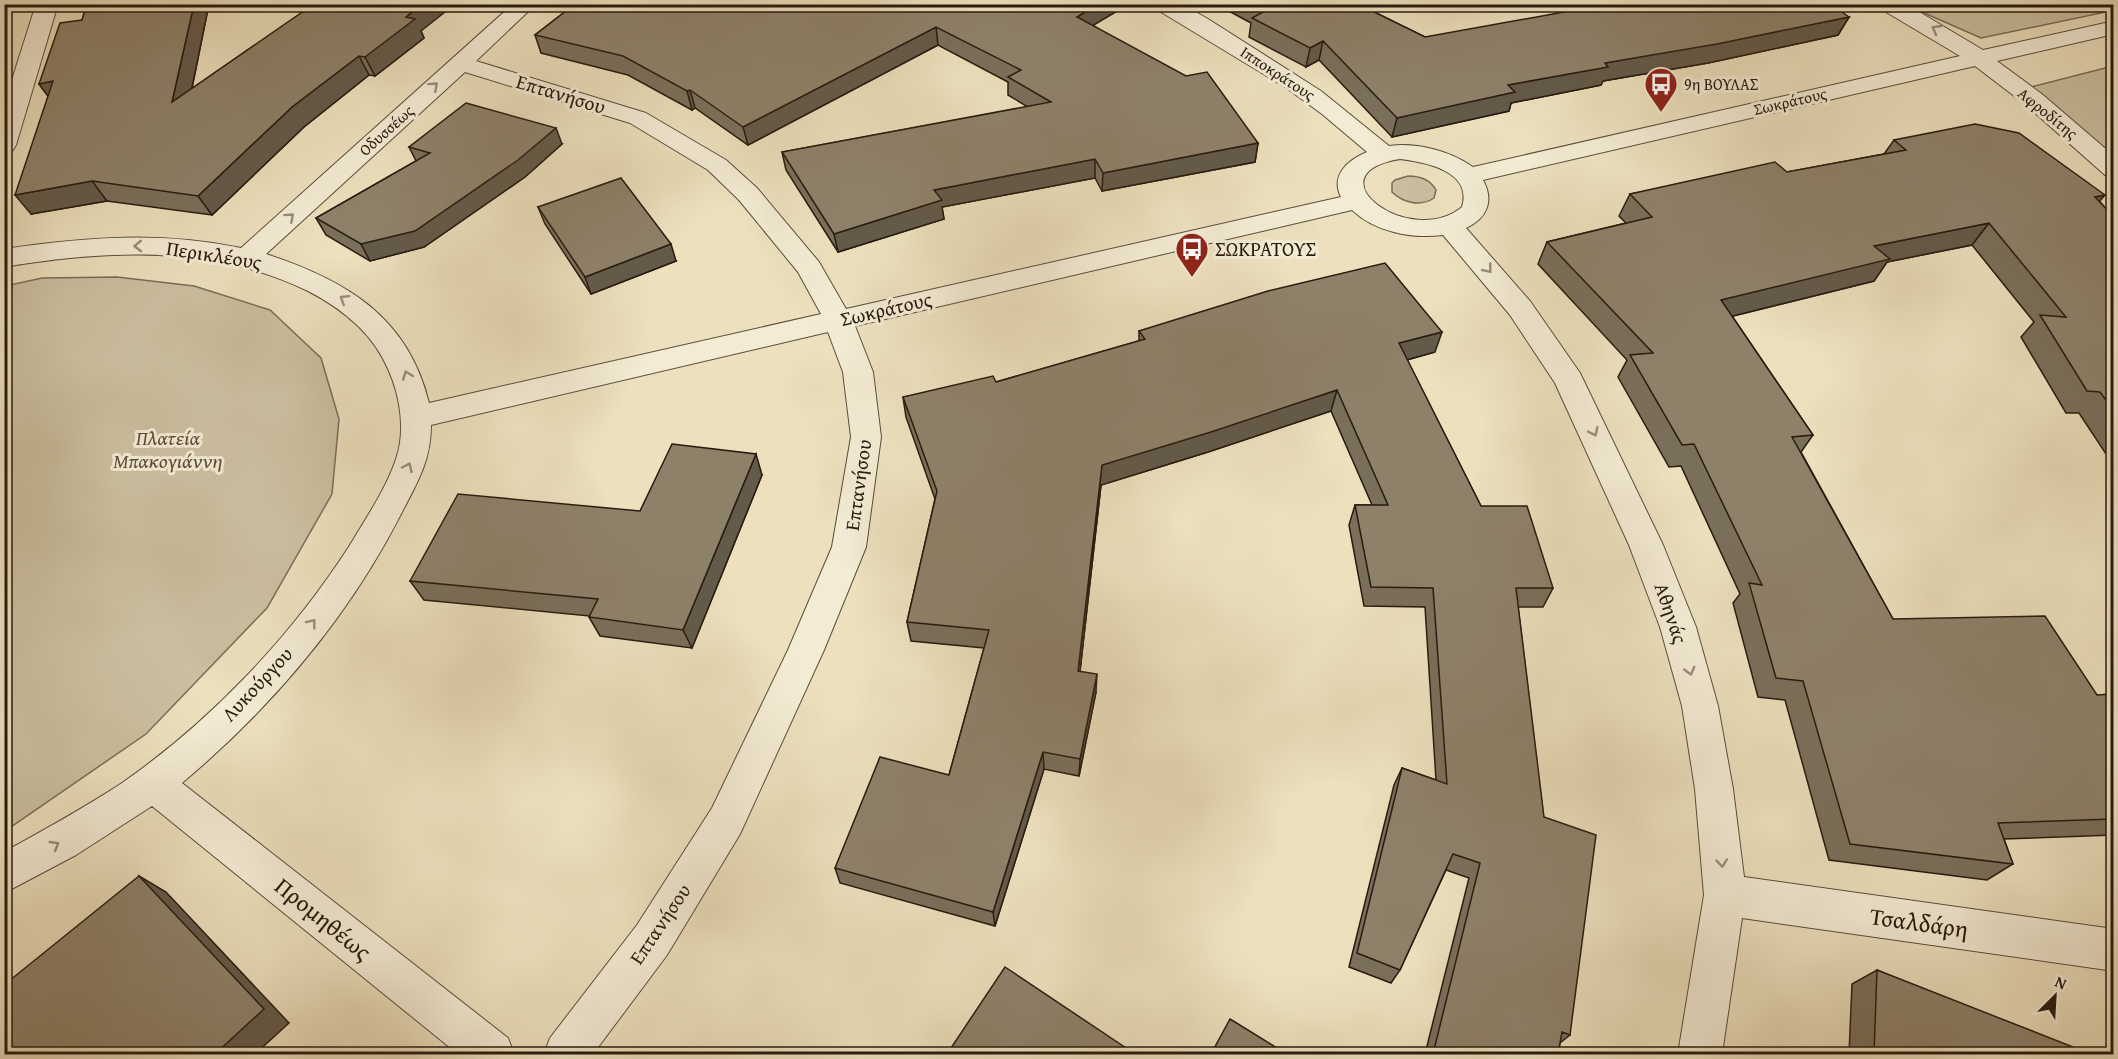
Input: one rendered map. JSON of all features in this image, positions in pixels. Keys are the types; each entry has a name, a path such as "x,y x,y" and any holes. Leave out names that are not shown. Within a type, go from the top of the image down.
{"street":[{"path":"4,145 47,4"},
{"name":"Οδυσσέως","path":"247,257 526,4"},
{"name":"Ιπποκράτους","path":"1164,4 1265,64 1307,92 1360,132 1383,154"},
{"name":"Αφροδίτης","path":"1889,4 1940,31 1981,58 2080,138 2114,170"},
{"name":"Σωκράτους","path":"1467,176 2114,27"},
{"name":"Επτανήσου","path":"459,63 638,118 717,165 776,225 809,268 838,320 858,372 866,437 849,547 807,650 726,821 652,940 566,1054"},
{"path":"1400,152 1419,153 1454,166 1467,176 1474,185 1477,204 1471,213 1449,225 1433,228 1397,225 1381,219 1357,201 1350,189 1351,177 1356,167 1368,159 1400,152"},
{"name":"Σωκράτους","path":"416,417 1357,201"},
{"name":"Αθηνάς","path":"1449,225 1520,308 1569,380 1646,545 1678,627 1700,706 1714,789 1725,895 1700,1054"},
{"name":"Περικλέους","path":"4,258 86,247 143,246 197,249 247,257 303,275 351,302 387,338 402,362 412,388 416,417"},
{"name":"Λυκούργου","path":"4,874 153,783 196,748 265,680 349,575 386,514 414,453 416,417"},
{"name":"Προμηθέως","path":"153,783 492,1054"},
{"name":"Τσαλδάρη","path":"1725,895 2114,950"}],"green space":[{"path":"2094,4 2106,12 1981,38 1906,5"},
{"path":"2113,66 2113,156 2027,88"},
{"path":"1408,176 1431,183 1436,190 1434,198 1418,203 1401,199 1392,192 1392,183 1395,180"},
{"name":"Πλατεία Μπακογιάννη","path":"117,277 194,286 270,310 321,358 339,419 332,494 267,608 146,734 5,831 5,286 42,278"}],"building":[{"path":"87,4 194,4 172,102 314,4 422,4 406,17 415,19 365,57 359,56 292,107 198,196 92,181 15,195 53,81 39,84 60,23 82,20"},
{"path":"575,4 1098,4 1077,17 1186,76 1207,72 1258,143 1103,173 1095,159 934,190 942,200 834,234 782,152 1051,102 1008,77 1021,70 936,27 743,127 690,90 687,91 623,56 535,35"},
{"path":"1253,4 1358,4 1425,37 1608,4 1831,4 1849,17 1717,44 1605,63 1608,67 1508,85 1515,92 1397,118 1323,41 1310,48 1252,18 1265,11"},
{"path":"466,103 556,128 518,160 415,231 361,244 316,218 430,153 409,147"},
{"path":"1975,124 2019,133 2105,195 2095,197 2114,217 2114,411 2100,392 2087,391 2040,315 2066,317 1989,223 1874,246 1890,259 1721,300 1813,435 1792,437 1893,619 2045,616 2097,695 2114,694 2114,819 1998,823 2013,864 1850,844 1803,681 1776,678 1749,583 1762,585 1694,444 1682,445 1630,355 1653,353 1547,242 1652,217 1630,194 1775,162 1787,172 1906,150 1894,140"},
{"path":"621,178 671,244 585,277 538,207"},
{"path":"1385,263 1442,332 1399,343 1481,506 1527,506 1553,588 1516,588 1544,817 1596,835 1570,1035 1562,1032 1558,1054 1433,1054 1480,863 1453,854 1400,970 1357,953 1402,768 1447,784 1433,588 1371,587 1355,505 1388,505 1337,390 1102,465 1078,671 1097,674 1080,759 1043,752 993,912 835,868 880,757 949,775 989,630 907,622 937,491 903,397 993,376 996,382 1145,339 1139,331 1268,291"},
{"path":"672,444 756,454 683,630 589,617 598,599 410,581 458,494 640,511"},
{"path":"139,876 264,1009 215,1054 8,1054 4,1050 4,985"},
{"path":"1005,967 1135,1054 947,1054"},
{"path":"1877,970 2073,1047 2074,1054 1874,1054"},
{"path":"1230,1019 1287,1054 1211,1054"}],"place":[{"name":"9η ΒΟΥΛΑΣ","path":"1661,113"},
{"name":"ΣΩΚΡΑΤΟΥΣ","path":"1192,278"}]}
